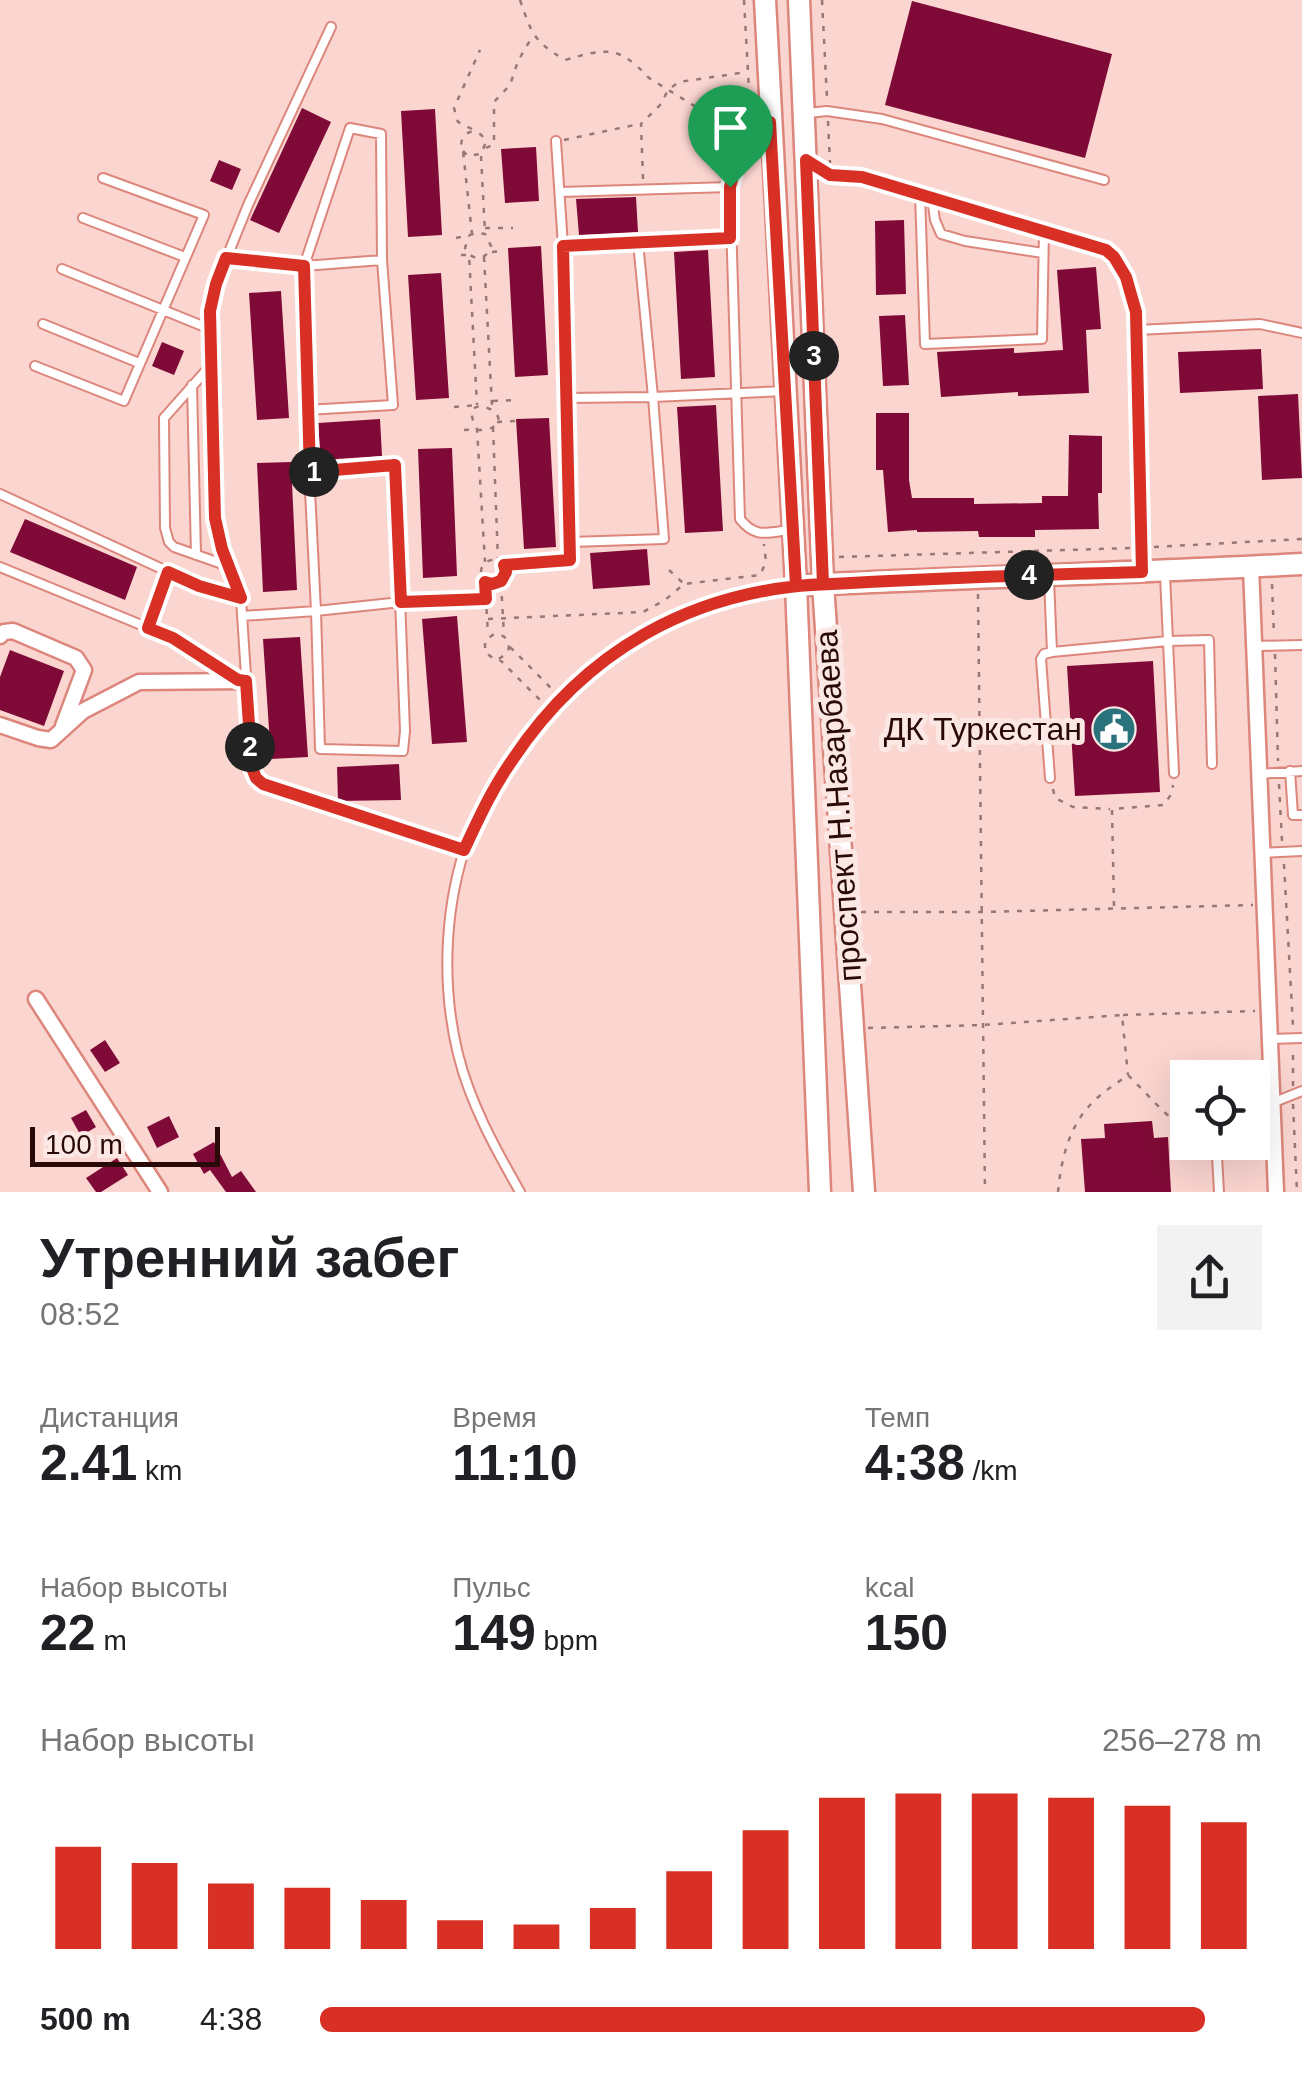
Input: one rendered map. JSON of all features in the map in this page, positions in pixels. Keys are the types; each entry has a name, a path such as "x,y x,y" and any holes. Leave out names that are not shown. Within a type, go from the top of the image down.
{"main road":[{"name":"проспект Н.Назарбаева","path":"765,0 796,586 820,1192"},
{"name":"проспект Н.Назарбаева","path":"798,0 823,584 864,1192"},
{"path":"796,586 1302,564"}],"street":[{"path":"1261,566 1254,646 1276,1192"},
{"path":"0,636 13,631 76,658 84,670 63,726 51,740 0,724"},
{"path":"63,726 139,682 242,680"},
{"path":"36,999 160,1192"}],"lane":[{"path":"331,27 248,206 216,284 210,311 215,518 241,598 242,680 252,768 263,784 464,850"},
{"path":"803,113 827,111 882,119 1104,180"},
{"path":"770,122 738,158 730,187 740,519 749,530 763,534 793,529"},
{"path":"306,410 394,405 382,260 382,134 350,128 304,266 306,410 320,749 403,750 395,465 310,472"},
{"path":"556,141 563,246 570,560"},
{"path":"806,160 830,175 862,177 1044,230 1106,250 1114,257 1131,291 1137,330 1142,572"},
{"path":"35,366 124,401 204,215 103,178"},
{"path":"560,192 730,187"},
{"path":"920,194 925,344 1042,339 1044,230"},
{"path":"932,198 941,234 966,242 1044,254"},
{"path":"84,218 185,257"},
{"path":"563,246 638,242 664,539 570,542"},
{"path":"226,258 304,266 382,260"},
{"path":"62,269 210,329"},
{"path":"43,324 140,363"},
{"path":"1137,330 1260,324 1302,333"},
{"path":"211,364 164,418 165,528 168,542 231,567"},
{"path":"192,385 196,555"},
{"path":"566,398 786,391"},
{"path":"0,494 199,586 241,598"},
{"path":"0,567 173,638 242,680"},
{"path":"1164,570 1174,773"},
{"path":"148,628 168,572"},
{"path":"1049,574 1052,652"},
{"path":"520,1192 486,1133 458,1055 452,1024 448,992 450,918 464,850 511,762 550,710 605,659 664,622 710,603 796,586"},
{"path":"242,616 401,602"},
{"path":"1050,778 1041,659 1044,654 1168,641 1209,640 1212,764"},
{"path":"1254,646 1302,645"},
{"path":"1259,774 1302,771"},
{"path":"1290,772 1293,815 1302,815"},
{"path":"1262,853 1302,851"},
{"path":"1270,1039 1298,1038"},
{"path":"1272,1104 1297,1093"},
{"path":"1219,1192 1218,1156 1224,1151 1274,1147"}],"path":[{"path":"520,0 533,36 547,50 565,60 589,53 617,52 650,78 752,142"},
{"path":"744,0 752,142"},
{"path":"822,0 830,175"},
{"path":"485,234 481,154 494,144 494,102 510,85 533,36"},
{"path":"480,50 454,108 458,122 483,135 485,148"},
{"path":"556,141 640,124 679,82 748,72"},
{"path":"640,124 644,190"},
{"path":"476,131 462,136 460,144 470,235 465,248 477,406 473,422 477,429 485,562 481,576 488,619 484,647 494,659 504,657 509,647"},
{"path":"463,152 468,156 481,154"},
{"path":"485,228 512,228"},
{"path":"456,238 478,232 490,239 491,246 484,258 496,422 485,430 464,430"},
{"path":"638,242 730,238"},
{"path":"489,252 505,252"},
{"path":"460,255 484,258"},
{"path":"454,407 517,400"},
{"path":"496,422 516,421"},
{"path":"492,427 498,560"},
{"path":"488,619 644,612 684,584 760,575 766,562 763,534"},
{"path":"823,558 1302,539"},
{"path":"485,562 498,560 506,572 501,581 504,637 509,647 562,699"},
{"path":"504,565 570,560"},
{"path":"1261,566 1275,646 1278,772 1298,1038 1297,1192"},
{"path":"669,570 684,584"},
{"path":"978,578 985,1192"},
{"path":"485,582 501,581"},
{"path":"401,602 486,599"},
{"path":"488,637 504,637"},
{"path":"499,659 550,710"},
{"path":"1050,778 1055,798 1073,807 1112,809 1164,805 1172,793 1174,773"},
{"path":"1112,809 1114,908"},
{"path":"845,912 1264,905"},
{"path":"853,1028 983,1026 1122,1015 1268,1010"},
{"path":"1122,1015 1128,1075 1170,1117"},
{"path":"1058,1192 1061,1162 1071,1134 1090,1104 1128,1075"}],"building":[{"path":"912,1 1112,54 1085,158 885,105"},
{"path":"302,108 331,122 279,233 250,220"},
{"path":"435,109 442,235 408,237 401,111"},
{"path":"536,147 539,201 505,203 501,149"},
{"path":"219,160 241,169 232,190 210,181"},
{"path":"636,197 638,232 579,235 576,199"},
{"path":"904,220 906,294 876,295 875,221"},
{"path":"541,246 548,375 515,377 508,248"},
{"path":"708,250 715,377 681,379 674,252"},
{"path":"1096,267 1101,329 1086,330 1089,393 941,397 937,352 1063,350 1057,270"},
{"path":"441,273 449,398 416,400 408,275"},
{"path":"281,291 289,418 257,420 249,293"},
{"path":"905,315 909,385 883,386 879,316"},
{"path":"162,342 184,351 174,375 152,366"},
{"path":"1261,349 1263,389 1180,393 1178,352"},
{"path":"1298,394 1302,478 1262,480 1258,396"},
{"path":"716,405 723,531 685,533 677,407"},
{"path":"876,413 909,413 912,498 974,498 974,504 1042,503 1042,496 1068,496 1069,435 1102,436 1099,529 1035,530 1035,537 979,537 978,531 888,532 883,470 876,470"},
{"path":"549,418 556,547 524,549 516,419"},
{"path":"380,419 382,456 321,460 318,423"},
{"path":"452,448 457,576 423,578 418,449"},
{"path":"291,462 297,590 263,592 257,463"},
{"path":"25,519 137,567 125,600 10,552"},
{"path":"647,549 650,585 593,589 590,553"},
{"path":"457,616 467,742 432,744 422,619"},
{"path":"300,637 308,757 271,759 263,639"},
{"path":"10,650 64,671 44,726 0,710 0,677"},
{"name":"ДК Туркестан","path":"1153,661 1160,792 1075,796 1067,666"},
{"path":"399,764 401,800 338,801 337,767"},
{"path":"105,1040 120,1063 105,1072 90,1050"},
{"path":"86,1110 96,1127 81,1136 71,1118"},
{"path":"169,1116 179,1137 157,1148 147,1127"},
{"path":"1152,1121 1154,1138 1168,1137 1171,1192 1085,1192 1081,1139 1105,1138 1104,1124"},
{"path":"214,1142 232,1177 241,1171 256,1192 226,1192 210,1170 204,1174 193,1154"},
{"path":"117,1158 128,1175 96,1192 86,1178"}],"place":[{"name":"ДК Туркестан","path":"1114,729"}],"route":[{"path":"730,187 730,238 563,246 570,560 504,565 506,572 501,581 485,582 486,599 401,602 395,465 310,472 304,266 226,258 210,311 215,518 241,598 168,572 148,628 173,638 238,680 246,681 252,768 263,784 464,850 511,762 550,710 605,659 664,622 710,603 753,592 796,586 823,584 806,160 830,175 862,177 1044,230 1106,250 1114,257 1126,277 1136,312 1142,572 796,586 770,122 738,158 730,187"}]}
